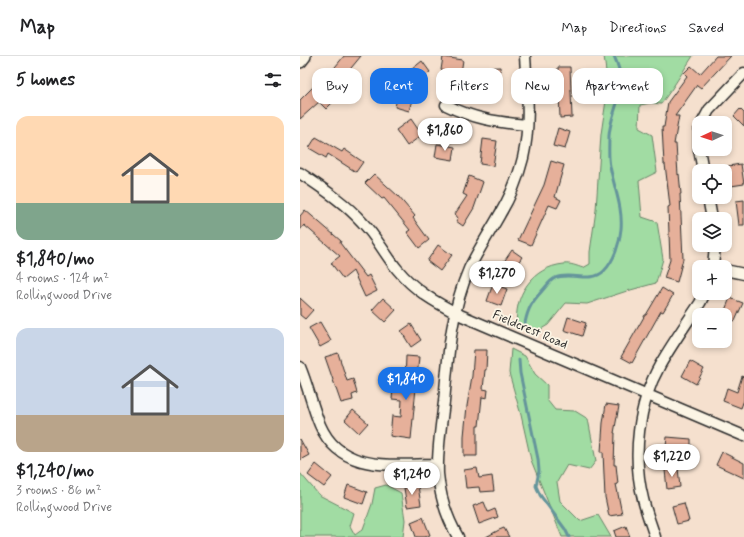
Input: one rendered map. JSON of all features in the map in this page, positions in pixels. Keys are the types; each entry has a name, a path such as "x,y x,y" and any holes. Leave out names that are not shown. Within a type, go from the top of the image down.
{"main road":[{"path":"300,61 304,56"}],"street":[{"path":"458,537 452,526 442,496 438,464 447,370 455,312 469,269 482,244 501,214 515,185 522,158 527,126 528,102 525,56"},
{"path":"706,116 709,110 744,73"},
{"path":"446,105 462,113 481,119 527,126"},
{"name":"Fieldcrest Road","path":"300,173 326,190 363,222 377,239 397,269 411,284 432,300 455,312 744,436"},
{"path":"732,271 744,274"},
{"path":"655,537 643,500 640,485 638,458 640,427 647,394 660,366 702,300"},
{"path":"300,367 320,425 334,446 343,454 360,462 373,464 438,464"}],"green space":[{"path":"604,56 693,56 663,101 663,68 606,68"},
{"path":"605,104 646,104 640,105 639,128 652,135 657,172 639,181 642,217 657,222 663,259 656,283 587,304 566,303 548,325 536,332 517,327 518,304 527,285 534,277 553,266 569,264 583,268 590,264 590,252 596,210 601,134"},
{"path":"511,349 525,356 535,374 547,385 547,400 555,410 575,411 588,419 596,461 589,470 567,465 557,482 560,501 580,521 598,515 611,537 562,537 531,460 521,415 509,373"},
{"path":"300,473 319,495 354,513 350,526 355,535 363,529 372,504 375,488 386,485 401,493 405,520 403,537 300,537"}],"building":[{"path":"344,56 361,56 351,68 334,68"},
{"path":"716,56 731,56 701,88 697,85 675,116 679,116 674,144 676,144 681,194 683,259 677,282 664,278 670,260 668,207 670,206 664,164 662,127 664,127 668,102 687,76 684,73 691,66 700,74"},
{"path":"443,57 463,60 462,68 441,68"},
{"path":"422,61 427,68 413,68"},
{"path":"500,67 500,68 479,68"},
{"path":"570,67 572,117 560,118 559,104 564,104 564,68 558,68"},
{"path":"312,88 312,104 317,104 300,119 300,100"},
{"path":"321,104 331,104 326,109"},
{"path":"396,104 411,104 409,111 395,107"},
{"path":"740,109 744,113 744,126 734,116"},
{"path":"411,119 422,135 407,146 396,130"},
{"path":"558,128 570,132 565,149 553,146"},
{"path":"316,137 342,152 344,149 363,162 356,172 328,154 326,158 309,148"},
{"path":"483,139 497,141 493,166 480,164"},
{"path":"437,144 455,147 453,160 435,157"},
{"path":"551,161 564,165 555,197 561,200 557,208 549,205 531,245 518,240 544,185"},
{"path":"741,164 744,184 732,186 732,165"},
{"path":"374,174 398,196 415,216 413,218 429,240 419,248 407,232 410,230 384,198 382,199 365,183"},
{"path":"469,176 483,182 474,208 463,226 456,221 458,218 455,214 467,196 463,194"},
{"path":"744,200 744,225 739,225 736,201"},
{"path":"305,210 341,241 340,243 366,277 369,275 377,291 365,297 353,271 343,279 331,263 340,256 304,225 300,230 300,216"},
{"path":"438,245 452,255 440,271 427,261"},
{"path":"512,250 522,257 511,273 501,266"},
{"path":"493,284 507,289 501,306 487,301"},
{"path":"662,288 673,295 663,312 661,311 632,363 621,357"},
{"path":"300,298 313,310 305,319 300,315"},
{"path":"383,298 396,310 385,322 372,310"},
{"path":"732,299 743,303 735,321 732,320 732,308 726,308 729,300"},
{"path":"568,317 586,323 582,336 564,330"},
{"path":"320,322 331,341 320,347 309,328"},
{"path":"411,324 421,340 411,347 401,331"},
{"path":"474,350 487,350 483,389 488,390 487,398 482,397 479,426 477,426 477,456 464,456 464,436"},
{"path":"338,353 347,381 353,379 357,393 352,395 353,400 341,403 325,357"},
{"path":"406,356 419,357 411,439 390,436 392,416 401,417 402,400 392,399 393,389 400,389 401,381 405,381"},
{"path":"690,361 704,369 696,384 682,376"},
{"path":"742,376 744,377 744,400 741,408 723,401 727,388 737,392"},
{"path":"606,404 619,406 614,433 614,465 616,465 618,484 616,484 622,514 609,516 605,497 603,452 601,452"},
{"path":"353,410 368,423 359,433 345,420"},
{"path":"667,437 691,439 691,450 680,449 679,457 665,456"},
{"path":"300,439 309,455 300,460"},
{"path":"722,452 744,463 744,478 716,465"},
{"path":"316,464 332,477 324,487 308,475"},
{"path":"477,468 479,478 492,476 494,491 480,492 479,487 466,488 464,470"},
{"path":"678,468 680,487 667,489 665,470"},
{"path":"348,485 367,492 363,504 344,497"},
{"path":"418,486 421,505 407,507 404,488"},
{"path":"484,502 488,512 495,509 498,517 479,524 473,506"},
{"path":"684,503 689,521 677,524 672,506"},
{"path":"423,517 430,535 425,537 416,537 411,522"},
{"path":"626,526 630,537 616,537 614,531"},
{"path":"504,528 509,537 486,537 499,530"}],"waterway":[{"path":"525,323 529,309 533,302 551,281 561,276 593,277 599,275 608,267 618,246 621,229 621,213 610,166 609,155 610,129 620,91 619,71 614,56"},
{"path":"519,360 520,373 538,459 539,471 536,486 540,495 565,529 569,537"}]}
